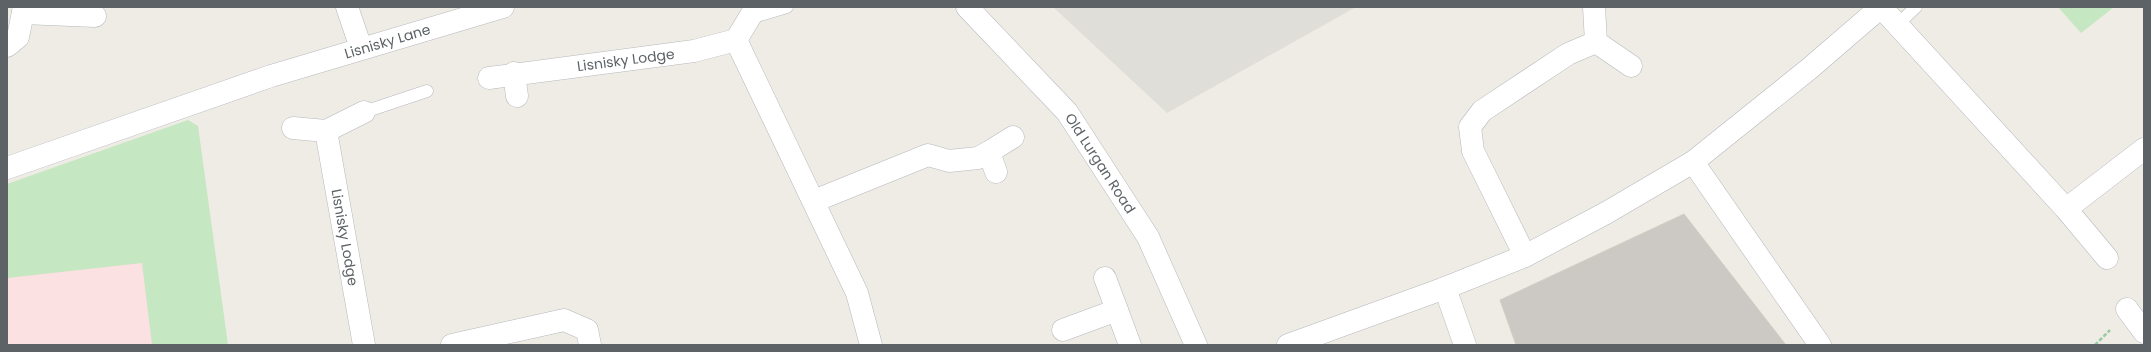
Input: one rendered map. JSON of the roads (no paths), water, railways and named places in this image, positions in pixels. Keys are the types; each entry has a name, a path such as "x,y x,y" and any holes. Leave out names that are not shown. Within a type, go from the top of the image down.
{"street":[{"path":"347,7 361,48"},
{"name":"Lisnisky Lane","path":"7,168 271,76 361,48 504,7"},
{"name":"Old Lurgan Road","path":"967,7 1067,112 1148,237 1196,345"},
{"path":"1594,7 1596,42"},
{"path":"1288,345 1445,288 1525,256 1606,213 1693,162 1809,69 1881,7 2066,209 2107,258"},
{"path":"7,46 18,37 23,10 95,16"},
{"path":"752,13 736,40 857,293 871,345"},
{"name":"Lisnisky Lodge","path":"489,78 694,51 736,40"},
{"path":"1596,42 1631,66"},
{"path":"1525,256 1473,151 1470,127 1482,111 1568,54 1596,42"},
{"path":"514,74 517,96"},
{"path":"293,128 326,131 364,112"},
{"name":"Lisnisky Lodge","path":"326,131 364,345"},
{"path":"814,201 928,155 949,161 978,158 1013,138"},
{"path":"2066,209 2144,149"},
{"path":"989,152 996,172"},
{"path":"1693,162 1820,345"},
{"path":"1105,278 1130,345"},
{"path":"1445,288 1465,345"},
{"path":"1064,330 1117,310"},
{"path":"2127,310 2144,332"},
{"path":"452,345 564,320 587,330 590,345"}],"lane":[{"path":"752,13 787,7"},
{"path":"1896,25 1916,7"},
{"path":"364,112 427,91"}]}
